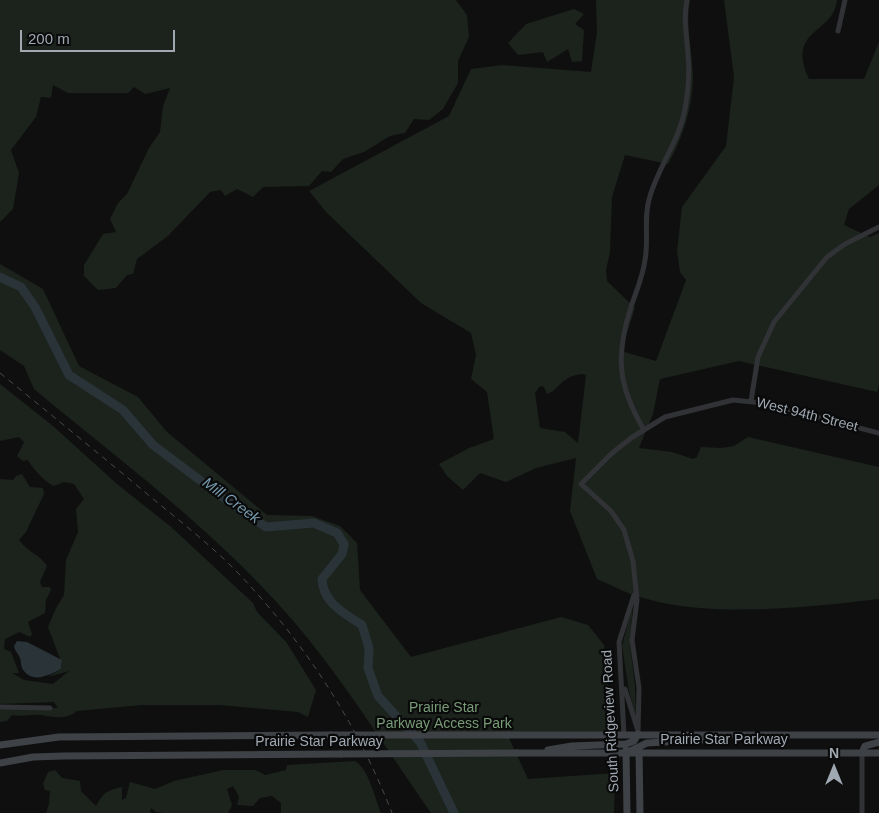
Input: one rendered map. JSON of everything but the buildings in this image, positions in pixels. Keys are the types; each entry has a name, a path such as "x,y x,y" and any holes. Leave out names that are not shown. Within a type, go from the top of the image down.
{"main road":[{"name":"South Ridgeview Road","path":"624,734 626,744 627,813"},
{"path":"537,753 572,746 626,744 634,741 638,734"},
{"name":"South Ridgeview Road","path":"638,734 641,747 640,813"},
{"name":"Prairie Star Parkway","path":"0,745 59,737 879,734"},
{"path":"641,747 697,741 725,735"},
{"path":"862,753 865,746 879,742"},
{"name":"Prairie Star Parkway","path":"0,763 63,756 626,753 641,747 656,753 879,753"}],"street":[{"path":"644,430 626,395 622,377 621,350 626,324 645,261 648,203 675,144 685,112 689,79 685,21 687,0"},
{"path":"838,32 845,0"},
{"path":"751,401 758,356 774,322 827,257 845,244 879,227"},
{"name":"West 94th Street","path":"636,587 634,561 624,530 611,511 581,484 611,454 644,430 665,417 733,400 751,401 879,433"},
{"name":"South Ridgeview Road","path":"624,734 620,642 636,587"},
{"name":"South Ridgeview Road","path":"636,587 637,600 632,640 640,688 638,734"},
{"path":"623,683 638,734"},
{"path":"0,707 50,708"},
{"path":"862,753 862,813"}],"green space":[{"path":"0,0 456,0 467,15 469,37 458,61 458,83 443,109 429,120 414,119 405,133 390,136 364,152 343,159 331,172 322,171 309,186 263,187 253,197 237,189 225,196 221,190 210,192 168,236 137,259 133,274 127,275 116,288 98,290 84,276 84,265 103,234 116,232 110,219 118,203 127,194 149,148 160,132 163,106 170,88 145,94 134,87 128,93 68,93 53,85 51,98 41,97 36,117 11,150 19,173 13,209 0,222"},
{"path":"596,0 690,0 688,20 693,80 691,102 678,145 668,164 625,155 612,197 610,252 606,270 607,281 635,308 626,336 624,352 656,361 686,280 680,272 677,251 682,207 726,146 734,77 724,0 837,0 834,12 807,41 803,50 803,62 809,79 864,79 879,42 879,185 849,209 844,225 870,237 879,233 879,385 877,392 739,361 660,379 653,414 639,448 672,452 693,459 697,457 701,447 721,448 734,446 748,437 879,467 879,599 793,608 732,609 673,605 641,597 597,579 570,511 576,458 536,468 506,482 480,473 463,490 447,476 439,464 469,448 494,439 487,392 471,379 476,355 471,333 421,303 327,213 309,191 449,116 471,69 502,65 591,72 597,32","holes":["582,374 586,375 578,443 565,432 540,428 535,393 540,386 544,387 547,394 569,378"]},
{"path":"574,9 584,14 575,24 584,30 582,61 572,62 568,49 547,62 543,52 518,55 508,43 526,24"},
{"name":"Prairie Star Parkway Access Park","path":"0,264 43,289 79,366 138,397 167,432 267,515 312,516 340,526 357,543 360,590 411,657 561,617 588,625 604,645 612,717 611,735 509,738 528,779 615,773 614,813 431,813 327,663 289,616 199,526 134,470 34,389 24,366 0,350"},
{"path":"0,384 53,426 117,484 170,526 253,603 257,612 287,643 316,690 308,717 298,712 219,705 142,705 77,711 69,716 60,717 12,715 7,721 0,722 0,708 58,708 54,702 0,704 0,479 13,480 16,476 22,474 30,487 43,488 44,494 26,532 19,540 47,566 40,582 42,587 50,587 51,590 46,600 45,613 28,622 32,634 30,637 19,632 5,639 4,649 11,652 19,673 12,673 24,680 53,684 69,671 48,677 61,669 62,664 48,627 64,595 66,560 78,532 76,509 84,499 74,484 64,482 54,486 40,475 28,460 23,461 17,456 24,442 19,437 0,441"},
{"path":"633,603 630,643 636,717 629,691 622,646"},
{"path":"355,761 368,777 381,813 281,813 281,803 272,796 260,798 253,806 237,805 239,797 233,786 227,789 232,805 228,813 165,813 156,812 151,808 150,813 46,813 50,791 45,790 43,784 48,772 55,770 62,778 80,781 81,791 96,806 106,793 117,788 122,787 122,800 126,798 130,782 155,789 174,781 223,770 256,770 265,775 286,770 287,765"}],"shaded area":[{"path":"17,641 27,642 62,660 61,669 42,677 28,675 21,666 20,658 14,648"}],"waterway":[{"name":"Mill Creek","path":"0,277 21,287 35,307 69,375 123,410 153,445 266,527 314,523 337,533 344,544 342,554 322,579 326,595 342,612 362,625 369,648 368,668 378,696 420,742 454,813"}],"railway":[{"path":"0,373 205,542 238,573 285,627 327,686 363,747 392,813"}]}
